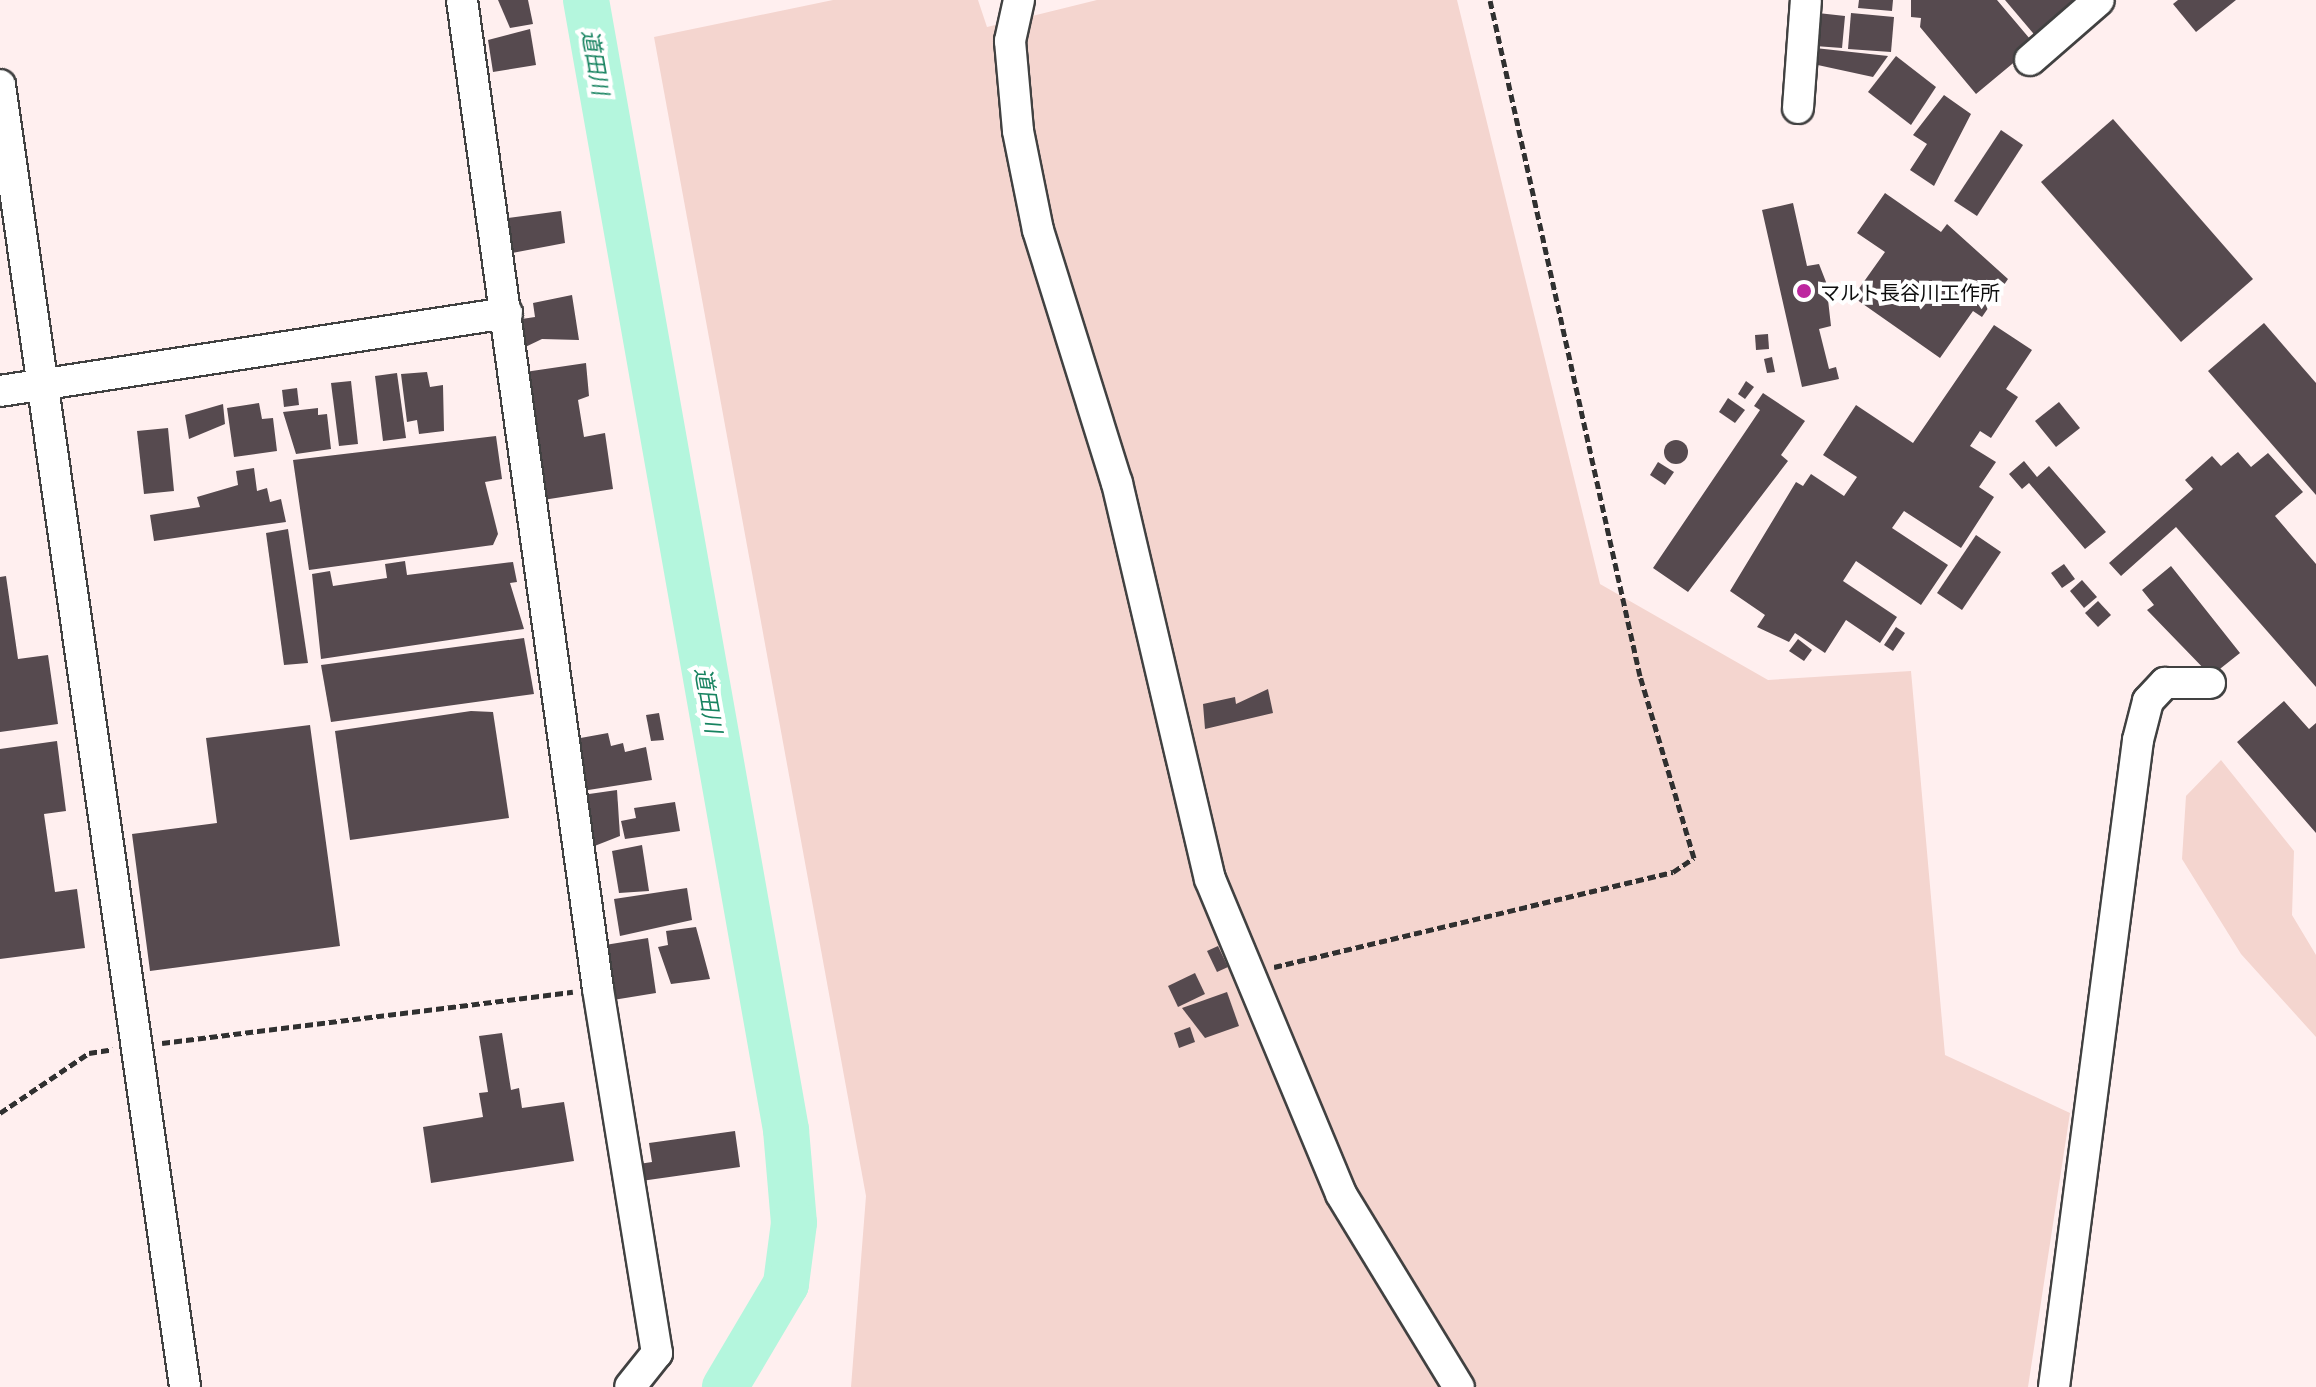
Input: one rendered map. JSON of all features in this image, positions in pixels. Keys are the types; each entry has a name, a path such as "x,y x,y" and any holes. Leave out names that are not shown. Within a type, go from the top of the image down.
{"street":[{"path":"462,0 598,989 657,1353 630,1387"},
{"path":"1019,0 1010,41 1018,131 1038,230 1117,483 1210,879 1250,975 1293,1095 1341,1194 1459,1387"},
{"path":"1798,108 1806,0"},
{"path":"2030,60 2099,0"},
{"path":"0,85 185,1387"},
{"path":"0,391 507,313"},
{"path":"2054,1387 2138,740 2148,701 2165,683 2210,683"}],"path":[{"path":"1250,975 1673,872 1694,858 1640,676 1490,0"},
{"path":"0,1113 89,1053 598,989"}],"shaded area":[{"path":"833,0 978,0 987,27 1097,0 1457,0 1600,584 1768,680 1911,671 1945,1055 2070,1113 2028,1387 851,1387 866,1196 654,37"},
{"path":"2221,760 2294,851 2292,915 2316,955 2316,1037 2241,954 2182,859 2186,796"}],"building":[{"path":"498,0 528,0 533,24 510,28"},
{"path":"1859,0 1893,0 1892,11 1858,8"},
{"path":"1911,0 1997,0 2035,45 1976,94 1920,27 1921,18 1911,17"},
{"path":"2005,0 2085,0 2038,39"},
{"path":"2178,0 2236,0 2196,32 2173,4"},
{"path":"1818,13 1845,16 1842,48 1815,46"},
{"path":"1851,13 1894,17 1891,52 1848,49"},
{"path":"530,29 536,65 493,72 488,40"},
{"path":"1815,48 1888,56 1873,77 1813,64"},
{"path":"1896,56 1936,87 1911,125 1868,92"},
{"path":"1944,95 1971,114 1934,186 1910,170 1927,144 1913,135"},
{"path":"2113,119 2253,279 2181,342 2041,182"},
{"path":"2001,130 2023,145 1977,216 1954,201"},
{"path":"1885,193 1941,232 1947,224 2008,279 1982,317 1973,311 1940,358 1853,297 1885,252 1857,233"},
{"name":"マルト長谷川工作所","path":"1793,203 1807,266 1819,264 1826,282 1831,326 1819,329 1829,369 1836,367 1839,379 1802,387 1762,210"},
{"path":"561,211 565,243 507,254 501,219"},
{"path":"572,295 579,340 542,339 519,350 515,320 535,317 533,303"},
{"path":"2264,323 2316,383 2316,495 2208,371"},
{"path":"1994,325 2032,350 2006,389 2018,397 1991,438 1980,431 1970,446 1996,462 1979,487 1994,497 1961,548 1904,511 1892,528 1948,565 1921,605 1856,561 1843,581 1897,617 1880,643 1846,620 1825,653 1795,633 1789,642 1757,627 1765,615 1730,591 1796,482 1803,486 1811,474 1844,496 1857,477 1823,455 1856,405 1913,443"},
{"path":"1768,334 1769,349 1756,350 1755,335"},
{"path":"1772,357 1775,372 1767,373 1764,359"},
{"path":"586,363 589,396 578,400 584,437 605,433 613,489 543,500 525,372"},
{"path":"427,372 430,387 443,385 444,431 419,434 417,420 407,422 401,374"},
{"path":"397,373 406,438 383,441 375,376"},
{"path":"351,381 358,444 339,446 331,383"},
{"path":"1746,381 1754,387 1745,399 1738,394"},
{"path":"297,388 299,405 284,407 282,390"},
{"path":"1763,393 1805,421 1781,455 1788,461 1688,592 1653,568 1760,410 1754,406"},
{"path":"1728,398 1745,410 1735,423 1719,412"},
{"path":"2059,402 2080,428 2056,447 2035,421"},
{"path":"259,403 262,419 273,418 277,451 234,457 227,408"},
{"path":"223,404 225,424 189,439 185,415"},
{"path":"318,408 318,415 327,414 331,449 296,454 283,412"},
{"path":"168,428 174,491 144,494 137,431"},
{"path":"496,436 502,479 485,482 498,534 493,545 309,570 293,460"},
{"path":"1676,440 1687,447 1688,452 1681,463 1676,464 1665,457 1664,452 1671,441"},
{"path":"2238,452 2251,467 2268,453 2303,492 2275,516 2316,564 2316,687 2176,527 2121,576 2109,563 2193,489 2185,480 2212,456 2221,466"},
{"path":"2024,461 2037,477 2049,466 2106,532 2085,549 2029,483 2022,489 2009,474"},
{"path":"1658,462 1674,472 1665,485 1650,475"},
{"path":"254,468 257,491 267,488 270,502 281,499 286,522 154,541 150,515 200,507 197,497 238,485 236,471"},
{"path":"288,529 308,663 284,665 266,533"},
{"path":"1976,535 2001,552 1962,610 1937,593"},
{"path":"405,561 407,575 513,562 517,582 510,583 524,629 321,659 312,574 330,571 333,586 387,578 385,564"},
{"path":"2064,564 2075,579 2062,588 2051,573"},
{"path":"2171,566 2240,653 2211,676 2147,610 2154,605 2142,590"},
{"path":"6,576 18,659 48,655 58,724 0,732 0,577"},
{"path":"2082,580 2097,597 2084,608 2070,591"},
{"path":"2098,601 2111,615 2098,627 2085,613"},
{"path":"1896,627 1905,633 1893,651 1884,645"},
{"path":"524,638 534,694 331,722 321,665"},
{"path":"1798,639 1812,650 1804,661 1789,651"},
{"path":"1268,689 1273,713 1205,729 1203,704 1235,697 1236,704"},
{"path":"2284,701 2309,729 2316,723 2316,833 2237,742"},
{"path":"471,711 493,712 509,818 350,840 335,731"},
{"path":"659,713 664,740 651,741 646,715"},
{"path":"310,725 340,946 150,971 132,834 217,823 206,738"},
{"path":"608,733 611,746 623,743 625,752 646,747 652,780 582,791 575,739"},
{"path":"57,741 66,811 44,814 55,892 77,889 85,948 0,959 0,749"},
{"path":"617,790 620,836 592,847 582,795"},
{"path":"675,802 680,831 625,839 621,821 636,818 634,808"},
{"path":"642,845 649,891 619,893 612,851"},
{"path":"687,888 692,920 620,936 614,899"},
{"path":"696,927 710,979 671,984 658,947 668,945 666,931"},
{"path":"648,938 656,993 613,1000 605,945"},
{"path":"1218,946 1228,967 1217,972 1207,951"},
{"path":"1195,973 1205,994 1178,1007 1168,986"},
{"path":"1227,992 1239,1026 1205,1038 1182,1008"},
{"path":"1190,1027 1195,1042 1179,1048 1174,1033"},
{"path":"502,1033 511,1090 519,1088 522,1108 564,1102 574,1161 431,1183 423,1127 483,1117 479,1093 488,1092 479,1036"},
{"path":"735,1131 740,1167 634,1182 632,1165 652,1162 649,1143"}],"waterway":[{"name":"道田川","path":"586,0 786,1130 794,1223 786,1284 725,1387"}],"place":[{"name":"マルト長谷川工作所","path":"1804,291"}]}
